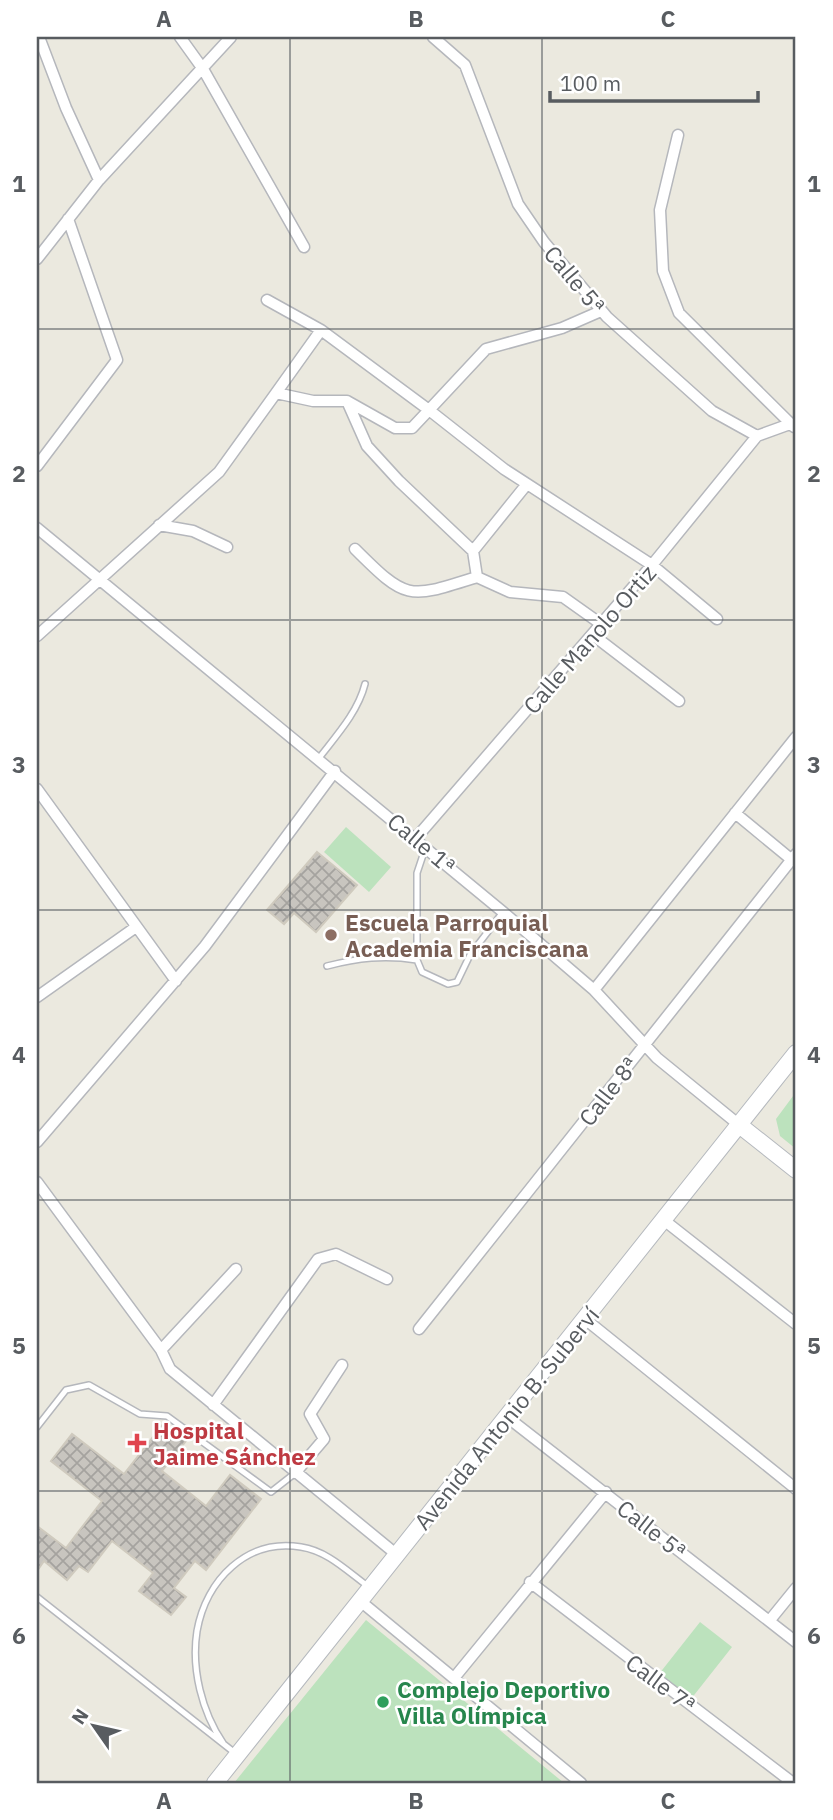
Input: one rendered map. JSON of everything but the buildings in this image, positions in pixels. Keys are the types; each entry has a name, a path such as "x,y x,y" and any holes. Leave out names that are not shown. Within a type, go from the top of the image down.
{"main road":[{"name":"Avenida Antonio B. Suberví","path":"215,1783 665,1221 796,1053"},
{"name":"Calle 1ª","path":"738,1124 796,1170"}],"street":[{"path":"39,37 66,108 99,180"},
{"path":"180,37 203,69 304,247"},
{"path":"37,257 99,180 232,37"},
{"name":"Calle 5ª","path":"433,37 465,65 518,204 544,242 601,310 712,411 757,436"},
{"path":"678,135 660,210 663,271 679,313 793,426 757,436"},
{"path":"37,466 117,360 68,219"},
{"path":"267,300 321,330 527,484 652,565 717,619"},
{"path":"276,393 313,401 347,401 395,428 412,428 486,349 562,328 601,310"},
{"path":"37,636 219,472 321,330"},
{"path":"347,401 367,446 398,481 473,551 477,577"},
{"name":"Calle Manolo Ortiz","path":"416,838 593,635 757,436"},
{"path":"473,551 527,484"},
{"path":"159,526 193,531 227,547"},
{"name":"Calle 1ª","path":"37,528 99,582 426,846 594,990 657,1058 738,1124"},
{"path":"355,550 387,581 406,592 433,591 477,577 510,592 563,597 601,624"},
{"path":"593,635 679,701"},
{"path":"594,990 796,737"},
{"path":"37,1142 176,981 335,771"},
{"path":"37,789 176,981"},
{"path":"735,813 794,857"},
{"name":"Calle 8ª","path":"419,1329 794,857"},
{"path":"37,997 136,927"},
{"path":"37,1182 161,1350 170,1368 295,1474 397,1554"},
{"path":"665,1221 796,1324"},
{"path":"212,1405 318,1259 336,1254 387,1279"},
{"path":"161,1350 236,1269"},
{"path":"585,1319 796,1489"},
{"path":"295,1474 324,1439 310,1415 342,1365"},
{"name":"Calle 5ª","path":"507,1416 796,1642"},
{"path":"454,1678 606,1492"},
{"name":"Calle 7ª","path":"530,1582 791,1780"},
{"path":"770,1620 796,1588"},
{"path":"364,1594 454,1678 581,1783"}],"lane":[{"path":"319,758 345,724 362,695 365,684"},
{"path":"426,846 417,873 417,960 422,972 448,984 457,982 470,955 503,912"},
{"path":"327,966 366,956 417,960"},
{"path":"37,1427 66,1390 89,1385 140,1415 167,1416 271,1492 295,1474"},
{"path":"223,1743 210,1723 201,1695 197,1657 198,1631 209,1598 224,1576 246,1553 272,1546 302,1547 329,1556 364,1594"},
{"path":"37,1597 237,1755"}],"green space":[{"path":"346,827 391,867 369,892 324,852"},
{"path":"796,1092 796,1149 780,1136 776,1119"},
{"name":"Complejo Deportivo Villa Olímpica","path":"366,1620 564,1783 234,1783"},
{"path":"700,1622 732,1647 691,1699 659,1674"}],"place":[{"name":"Escuela Parroquial Academia Franciscana","path":"331,935"},
{"name":"Hospital Jaime Sánchez","path":"137,1443"},
{"name":"Complejo Deportivo Villa Olímpica","path":"383,1702"}]}
